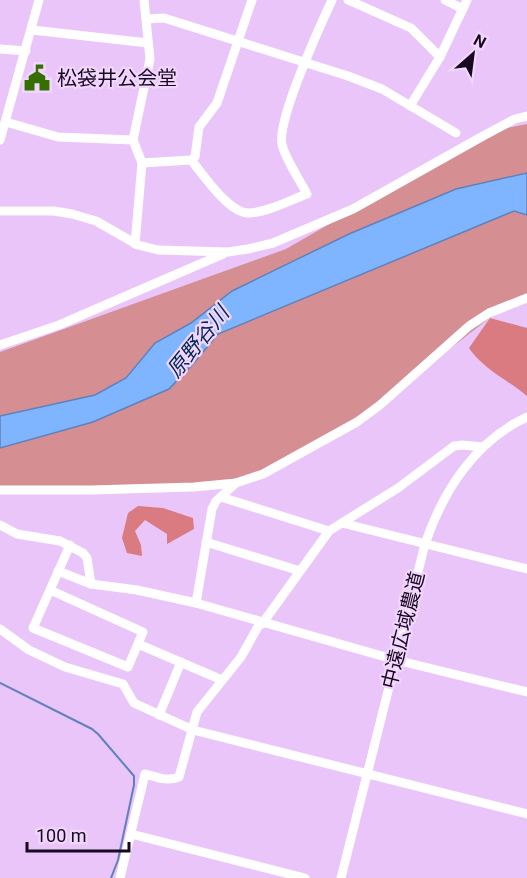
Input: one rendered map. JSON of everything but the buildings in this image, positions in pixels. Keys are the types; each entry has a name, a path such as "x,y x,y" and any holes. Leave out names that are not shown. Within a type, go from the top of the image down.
{"street":[{"path":"32,30 33,0"},
{"path":"0,140 39,0"},
{"path":"135,244 142,163 133,140 150,58 144,0"},
{"path":"142,163 191,160 195,157 199,127 217,103 252,0"},
{"path":"191,160 220,195 236,209 246,213 264,210 307,194 282,145 282,129 305,63 332,0"},
{"path":"348,0 411,28 440,57"},
{"path":"410,106 440,57 465,4 445,0"},
{"path":"147,19 164,18 348,75 382,89 456,133"},
{"path":"32,30 148,43"},
{"path":"0,48 26,51"},
{"path":"0,345 59,325 228,252 273,243 353,209 483,135 515,119 527,116"},
{"path":"6,122 58,137 133,140"},
{"path":"0,211 54,211 72,214 96,221 135,244 158,250 228,252"},
{"path":"0,490 91,490 236,483 263,474 357,422 380,405 469,326 489,313 527,298"},
{"name":"中遠広域農道","path":"341,878 425,544 434,518 449,488 483,447 504,430 527,417"},
{"path":"120,878 145,774 174,780 179,777 197,712 241,657 261,623 329,531 398,488 454,446 462,444 483,447"},
{"path":"196,603 212,509 236,483"},
{"path":"221,497 329,531"},
{"path":"342,523 527,569"},
{"path":"0,525 17,534 69,545 83,553 87,558 92,584"},
{"path":"206,542 300,571"},
{"path":"50,590 143,632 128,667 33,628 69,545"},
{"path":"58,571 92,584 196,603 396,660 527,692"},
{"path":"0,629 29,650 65,667 123,684 135,703 193,730 527,814"},
{"path":"138,644 222,680"},
{"path":"159,715 181,662"},
{"path":"131,834 305,878"}],"shaded area":[{"path":"527,124 527,302 508,304 401,386 314,447 231,484 0,491 0,352 286,249 491,131"},
{"path":"490,318 527,328 527,396 488,368 469,348"},
{"path":"138,506 163,508 193,518 194,529 167,544 167,534 145,520 135,531 141,545 142,556 127,553 122,538 128,513"}],"water":[{"name":"原野谷川","path":"527,173 527,215 514,211 218,334 169,389 93,422 0,448 0,416 95,395 126,378 155,343 191,323 232,291 349,234 456,189"}],"waterway":[{"path":"0,683 92,729 134,776 118,860 111,878"}],"place":[{"name":"松袋井公会堂","path":"37,78"}]}
